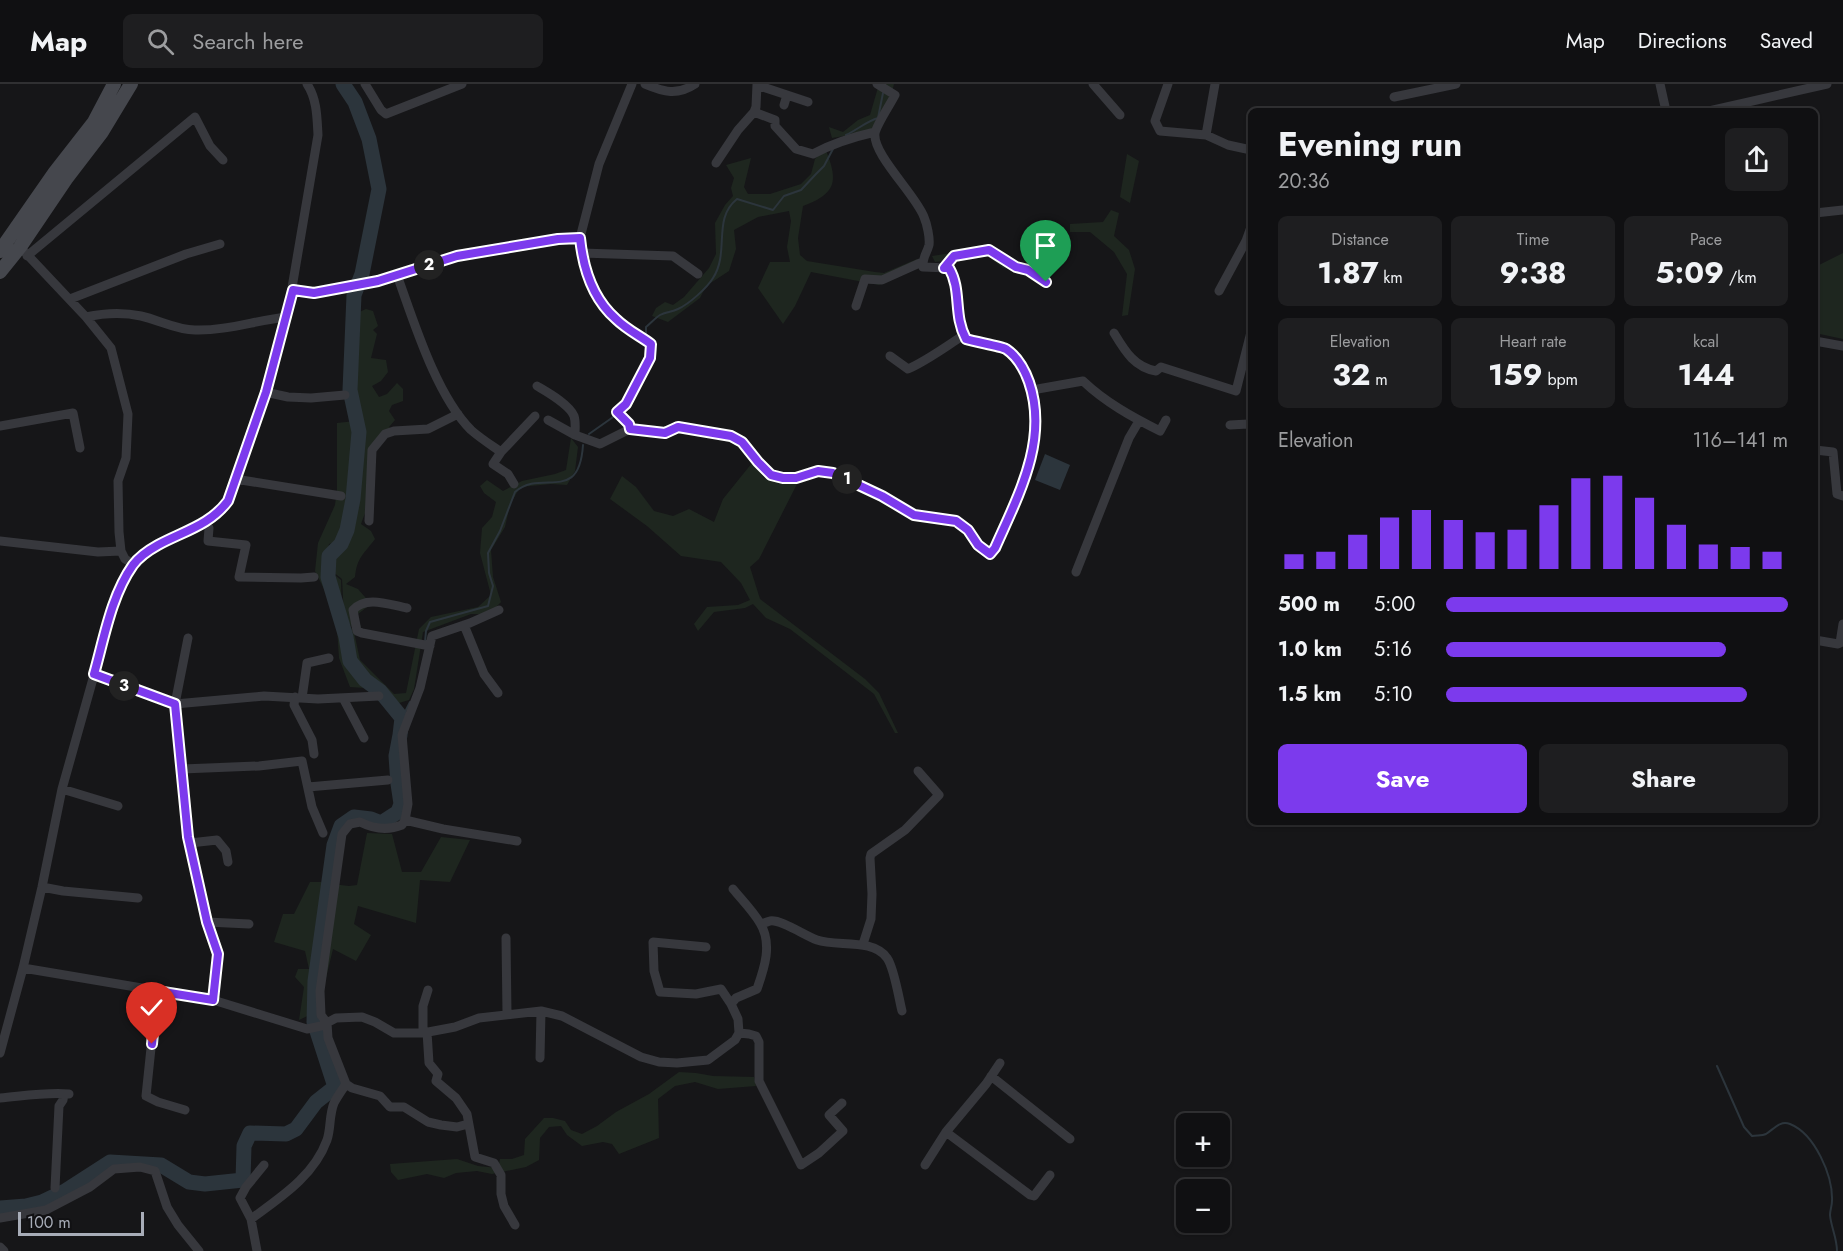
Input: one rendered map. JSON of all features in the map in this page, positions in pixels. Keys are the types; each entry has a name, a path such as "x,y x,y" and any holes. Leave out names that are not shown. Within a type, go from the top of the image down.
{"main road":[{"path":"0,251 55,172 94,122 114,84"},
{"path":"0,272 24,252 66,179 102,132 130,84"}],"street":[{"path":"0,1053 23,968 62,789 112,611 121,587 133,564 146,553 206,522 219,513 228,501 266,392 293,290 318,135 313,92 307,84"},
{"path":"365,84 381,110 386,114 462,84"},
{"path":"630,429 629,424 617,412 626,404 650,358 651,344 617,321 603,306 595,292 582,254 580,238 599,164 632,84"},
{"path":"645,84 666,92 686,91 695,84"},
{"path":"716,163 738,130 754,112 757,84 785,100 808,102"},
{"path":"856,306 865,279 882,280 922,262 930,244 924,218 899,178 883,158 876,141 875,132 895,95 877,84"},
{"path":"1093,84 1120,115"},
{"path":"1168,84 1155,121 1160,131 1206,135 1228,145 1248,149"},
{"path":"1206,135 1215,84"},
{"path":"1394,97 1456,84"},
{"path":"1660,84 1665,108"},
{"path":"1722,108 1827,84"},
{"path":"1755,100 1756,108"},
{"path":"754,112 775,120 775,126 796,149 813,154 830,145 875,132"},
{"path":"133,564 124,559 119,532 118,481 126,458 128,414 111,348 70,299 24,252 195,117 210,146 223,160"},
{"path":"1818,213 1843,210"},
{"path":"1219,291 1248,235"},
{"path":"293,290 314,293 378,281 457,256 558,239 580,238"},
{"path":"70,299 186,254 220,244"},
{"path":"944,268 954,256 989,250 1046,282"},
{"path":"582,254 673,256 698,274"},
{"path":"548,420 574,435 600,444 630,429 665,433 678,427 731,436 742,442 771,475 796,478 818,471 833,473 882,496 914,515 956,521 968,530 978,545 990,554 995,548 1021,489 1034,447 1036,434 1032,390 1024,367 1004,348 966,339 957,315 954,277 949,268 923,267 922,262"},
{"path":"397,275 426,354 458,414 472,431 501,452"},
{"path":"86,317 101,314 140,316 194,330 287,317"},
{"path":"1114,333 1131,360 1146,369 1156,370 1161,367 1236,391 1248,344"},
{"path":"890,356 908,369 928,359 964,335"},
{"path":"1818,342 1843,346"},
{"path":"1032,390 1083,381 1096,394 1139,421 1160,431 1166,420"},
{"path":"537,386 556,397 572,413 575,418 574,435"},
{"path":"266,392 299,398 345,395"},
{"path":"0,426 73,412 80,448"},
{"path":"369,521 372,450 385,434 394,431 428,429 458,414"},
{"path":"514,484 508,474 493,464 501,452 535,416"},
{"path":"1076,572 1129,438 1139,421"},
{"path":"1230,425 1248,424"},
{"path":"1818,450 1833,452 1837,494 1843,496"},
{"path":"235,479 341,496"},
{"path":"206,522 209,528 208,541 246,545 239,577 314,577"},
{"path":"0,541 98,552 121,551"},
{"path":"407,608 365,601 353,610 354,625 357,631 362,633 430,646"},
{"path":"468,1124 457,1127 428,1122 405,1107 390,1107 380,1096 351,1088 346,1084 321,1015 320,991 342,834 350,824 360,822 372,828 384,829 402,825 405,820 408,804 402,735 420,688 432,636 499,610"},
{"path":"1818,641 1840,643 1843,624"},
{"path":"464,625 483,674 498,693"},
{"path":"188,638 175,704 190,843 207,922 218,954 213,1000"},
{"path":"314,754 312,740 294,705 299,698 307,663 329,658"},
{"path":"94,674 175,704 264,696 299,698 379,696"},
{"path":"343,698 364,738"},
{"path":"182,769 259,766 302,761 312,807 323,833"},
{"path":"863,944 872,919 870,858 872,854 905,830 939,795 918,771"},
{"path":"308,787 388,780"},
{"path":"62,789 118,806"},
{"path":"405,820 443,829 517,841"},
{"path":"190,843 217,840 226,851 228,862"},
{"path":"42,886 63,891 138,898"},
{"path":"731,1004 736,998 757,989 766,964 766,939 761,924 733,889"},
{"path":"761,924 777,921 818,940 835,944 863,944 882,953 888,958 902,1011"},
{"path":"207,922 249,924"},
{"path":"506,938 507,1014"},
{"path":"23,968 213,1000 307,1029 336,1018 362,1017 394,1033 425,1033 455,1027 479,1018 541,1011 562,1016 641,1057 659,1062 677,1063 708,1060 735,1040 740,1033 738,1019 721,989 696,994 660,992 654,971 653,942 706,947"},
{"path":"428,990 423,1006 429,1063 438,1074 436,1081 456,1098 467,1114 475,1157 494,1163 501,1175 501,1194 504,1206 515,1225"},
{"path":"157,991 146,1096 185,1110"},
{"path":"540,1058 541,1011"},
{"path":"740,1033 756,1036 759,1042 759,1081 801,1165 819,1153 843,1131 830,1115 842,1103"},
{"path":"925,1165 946,1132 1000,1063"},
{"path":"991,1076 1070,1139"},
{"path":"251,1219 294,1187 320,1155 328,1138 334,1103 346,1084"},
{"path":"0,1098 34,1094 67,1094 59,1106 55,1188"},
{"path":"946,1132 1030,1195 1034,1196 1050,1175"},
{"path":"257,1251 251,1219 240,1198 264,1165"},
{"path":"0,1218 46,1210 90,1187 114,1169 141,1167 156,1172 167,1207 199,1251"},
{"path":"0,1246 4,1251"}],"shaded area":[{"path":"879,84 894,84 887,112 869,132 832,138 829,127 843,132 858,120 870,115"},
{"path":"825,148 832,169 832,184 823,196 803,206 798,238 800,255 807,261 884,273 917,259 916,267 879,285 811,272 795,306 783,324 758,288 770,262 790,262 787,247 791,221 789,211 758,217 734,230 736,249 729,271 706,286 700,298 668,322 652,316 656,308 665,302 673,305 684,297 709,268 716,254 715,223 733,196 731,188 734,178 726,165 751,158 744,187 748,194 770,194 801,184 811,174 815,159"},
{"path":"1127,154 1139,161 1130,203 1120,197"},
{"path":"1111,210 1119,213 1114,236 1129,250 1135,269 1128,315 1122,316 1127,274 1114,252 1090,232 1070,232 1070,224 1103,222"},
{"path":"990,247 1026,273 1003,268 988,256 935,262 932,256"},
{"path":"1843,253 1843,339 1818,334 1818,266"},
{"path":"366,309 373,311 378,326 373,330 377,334 371,358 386,360 388,372 381,381 372,386 379,397 387,394 397,383 403,389 403,401 392,405 389,411 395,420 389,427 393,431 373,448 368,505 361,524 371,531 375,539 359,560 355,577 346,584 358,589 371,604 358,614 358,623 361,626 358,636 344,616 342,579 327,567 330,544 349,540 349,513 356,511 354,502 360,429 353,370 356,342 353,330 355,314"},
{"path":"355,421 357,448 348,470 353,493 346,502 347,538 329,544 325,567 341,580 342,614 354,632 360,660 394,694 406,693 419,629 431,617 478,607 491,595 480,553 482,528 492,517 496,502 484,493 480,486 487,480 503,491 522,481 566,470 571,438 578,447 575,471 567,485 520,487 510,505 505,527 491,550 493,577 501,602 489,614 471,614 423,632 414,689 409,700 399,703 379,689 350,687 339,658 337,628 329,599 315,571 318,543 335,505 337,423"},
{"path":"1045,454 1070,465 1060,490 1035,480"},
{"path":"752,463 764,478 797,484 759,559 750,567 760,599 865,679 879,693 898,733 895,733 874,694 790,629 766,618 753,604 745,608 714,612 698,631 694,624 707,607 738,605 750,600 741,583 721,562 681,556 647,526 610,499 622,476 636,487 654,511 673,516 689,509 714,522 723,499"},
{"path":"367,833 392,834 402,872 421,872 441,837 470,840 450,882 420,880 416,923 358,906 354,924 371,935 356,961 333,949 318,1011 299,1020 304,987 295,977 298,969 309,969 305,951 274,942 283,914 294,914 310,882 322,882 327,855 335,862 332,884 357,885"},
{"path":"679,1072 754,1077 756,1086 718,1089 695,1082 675,1086 658,1099 659,1138 619,1154 612,1144 603,1142 582,1146 567,1135 561,1126 549,1127 540,1138 539,1160 526,1167 492,1174 477,1171 456,1173 444,1178 427,1174 398,1180 391,1172 390,1164 457,1159 478,1166 498,1168 500,1159 512,1159 524,1155 525,1139 544,1118 565,1121 571,1130 582,1134 649,1094"}],"waterway":[{"path":"0,1208 42,1202 65,1191 110,1162 161,1165 189,1182 205,1184 243,1180 244,1146 250,1133 286,1134 296,1129 316,1102 335,1087 314,1022 315,981 334,845 341,826 354,817 381,823 398,812 401,804 396,756 402,718 380,691 365,680 350,661 346,637 328,577 329,556 341,544 347,530 353,499 359,432 350,390 354,295 362,274 379,189 369,139 355,102 343,84"},
{"path":"846,135 878,118 883,93"},
{"path":"646,336 646,327 656,318 687,303 713,278 718,268 723,226 729,207 737,199 773,210 784,196 801,190 824,166 834,147"},
{"path":"634,396 641,382"},
{"path":"589,434 616,415"},
{"path":"425,642 430,622 488,606 493,586 489,573 488,553 500,531 515,492 536,483 567,480 574,474 580,463 583,445"},
{"path":"402,718 410,702"},
{"path":"1717,1066 1744,1127 1752,1136 1764,1135 1780,1124 1786,1123 1799,1129 1815,1146 1826,1168 1832,1191 1830,1215 1837,1251"}],"route":[{"path":"152,1044 157,991 213,1000 218,954 207,922 188,837 175,704 94,674 112,611 133,564 159,545 206,522 219,513 228,501 266,392 293,290 314,293 378,281 457,256 558,239 580,238 589,278 603,306 617,321 651,344 650,358 626,404 617,412 629,424 630,429 665,433 678,427 731,436 742,442 771,475 796,478 818,471 833,473 882,496 914,515 956,521 968,530 978,545 990,554 995,548 1021,489 1034,447 1035,405 1024,367 1015,357 1004,348 966,339 957,315 954,277 949,268 944,268 954,256 989,250 1046,282"}]}
